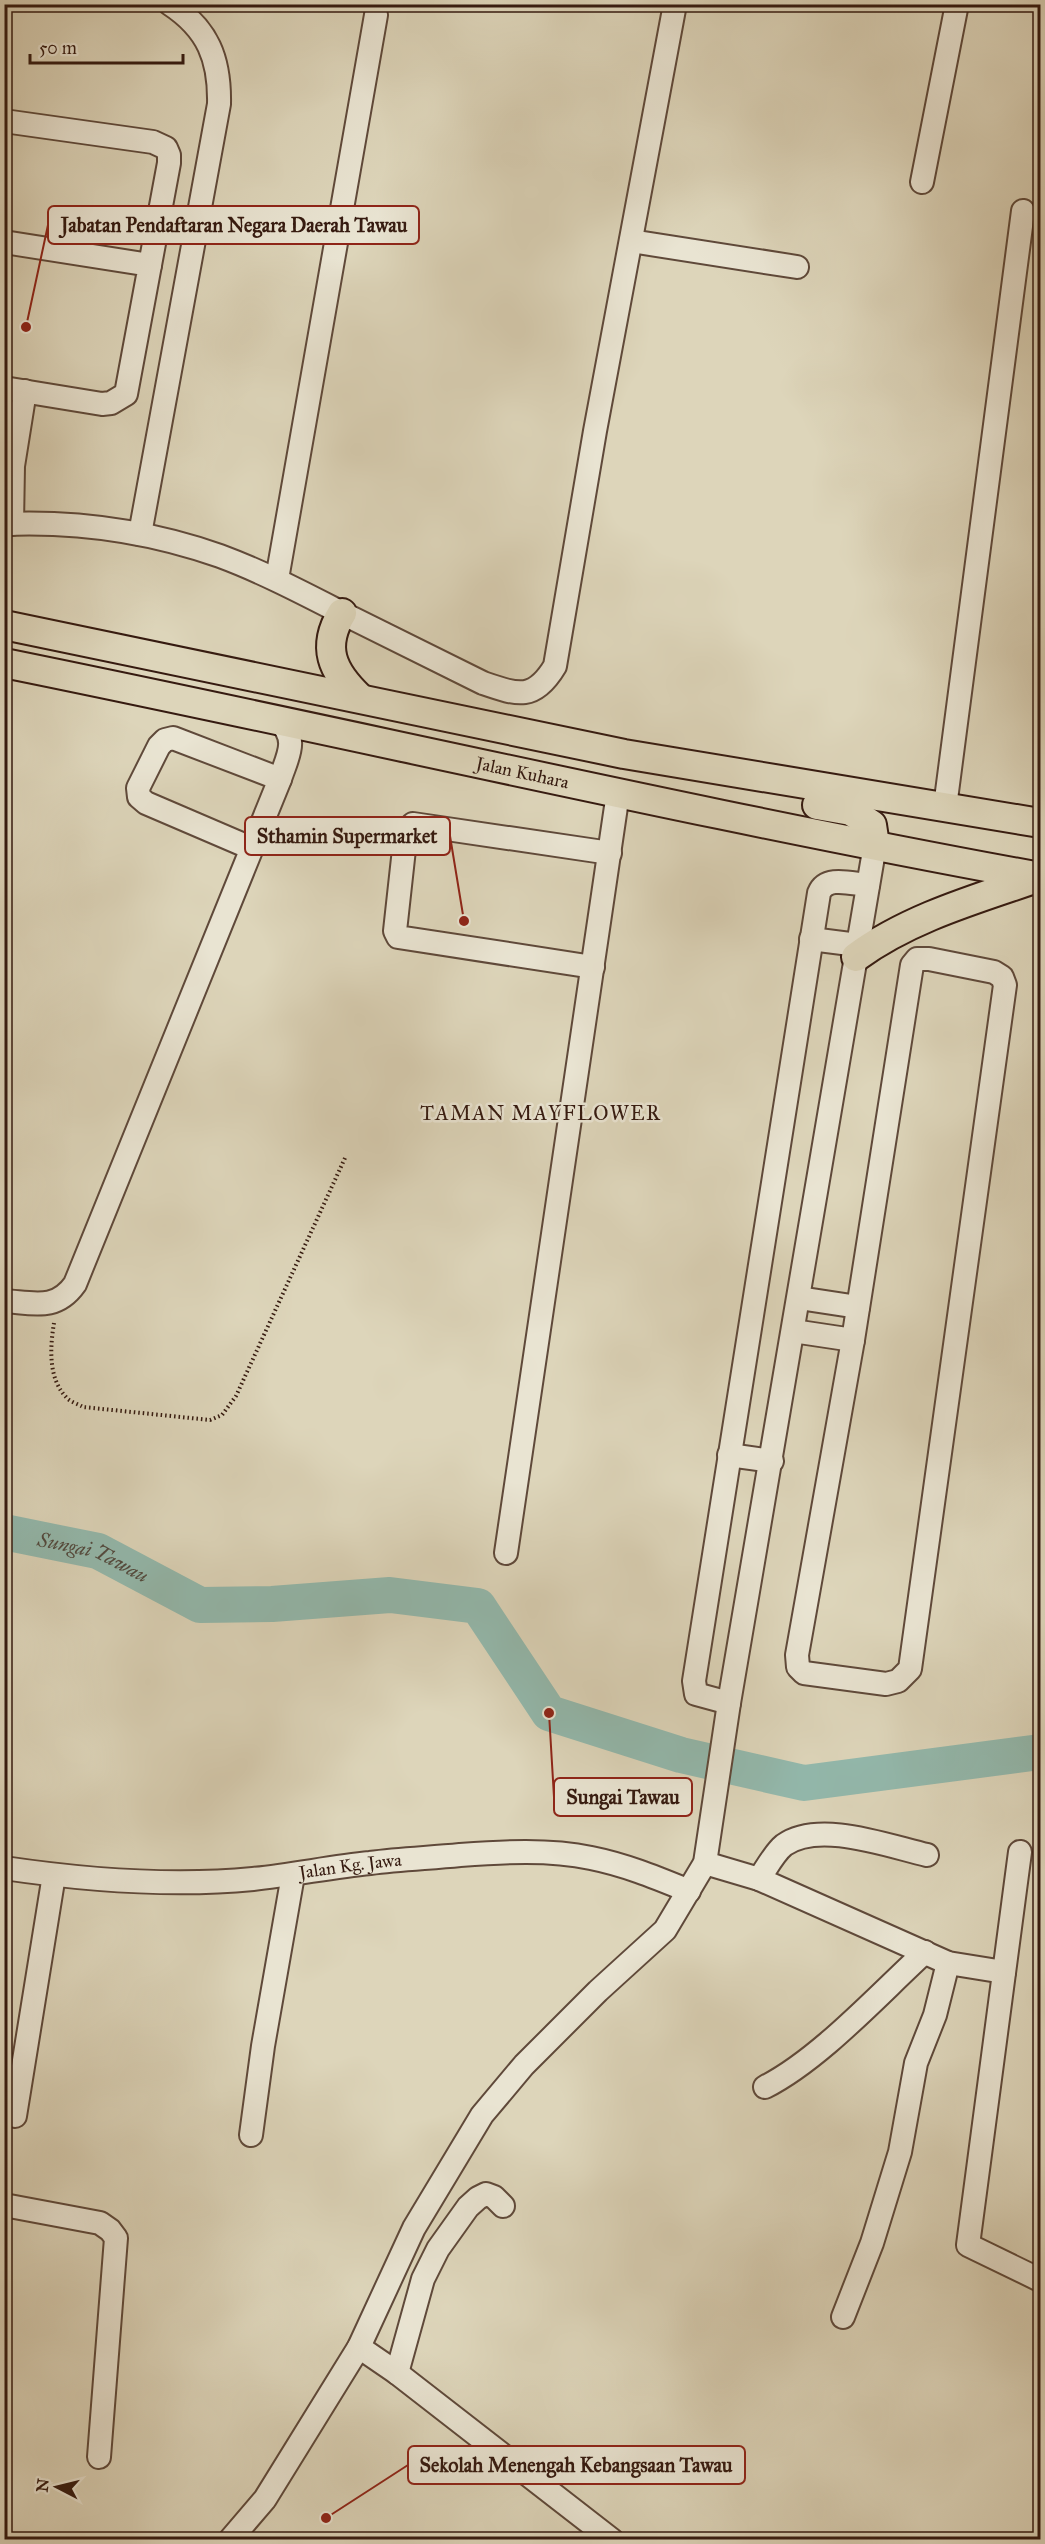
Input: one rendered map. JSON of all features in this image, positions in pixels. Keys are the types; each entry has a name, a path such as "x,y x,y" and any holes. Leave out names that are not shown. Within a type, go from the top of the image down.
{"main road":[{"path":"342,613 333,628 330,645 335,665 343,681 359,697"},
{"name":"Jalan Kuhara","path":"4,625 359,697 537,737 775,780 1041,823"},
{"name":"Jalan Kuhara","path":"4,663 278,719 618,793 1040,877"},
{"path":"775,780 783,796 800,802 851,811 872,825 875,845"},
{"path":"857,951 969,902 1040,877"}],"street":[{"path":"140,534 219,104 218,71 209,45 194,24 170,4"},
{"path":"4,121 153,142 166,148 169,155 126,394 111,403 102,404 15,390 13,466 8,524 81,526 140,534 220,556 277,579 483,683 508,692 528,693 545,683 555,666 675,4"},
{"path":"922,182 957,4"},
{"path":"277,579 376,15"},
{"path":"945,807 1023,211"},
{"path":"632,241 797,267"},
{"path":"4,242 150,265"},
{"path":"4,1301 44,1304 57,1302 66,1297 75,1284 280,779 291,748 291,738 287,728 278,719"},
{"path":"251,848 146,803 139,797 138,788 159,746 165,740 173,738 280,779"},
{"path":"506,1553 618,793"},
{"path":"593,967 398,937 395,931 406,831 413,824 610,853"},
{"path":"230,2540 265,2499 358,2347 414,2228 482,2115 524,2065 598,1991 665,1930 705,1863 729,1703 875,845"},
{"path":"729,1703 696,1694 694,1681 811,939 822,885 828,882 868,885"},
{"path":"811,939 857,951"},
{"path":"917,959 929,959 994,972 1002,977 1005,985 909,1669 898,1681 886,1684 804,1673 798,1667 797,1655 853,1340 912,965 917,959"},
{"path":"799,1298 858,1307"},
{"path":"793,1331 853,1340"},
{"path":"729,1455 772,1461"},
{"path":"759,1879 782,1846 802,1836 835,1834 927,1855"},
{"name":"Jalan Kg. Jawa","path":"4,1868 54,1875 167,1882 212,1882 293,1875 369,1863 490,1853 543,1852 589,1857 631,1867 690,1891"},
{"path":"1020,1852 968,2245 1041,2280"},
{"path":"705,1863 759,1879 948,1963 1004,1971"},
{"path":"15,2116 54,1875"},
{"path":"251,2135 263,2046 293,1875"},
{"path":"765,2088 786,2077 829,2041 925,1952"},
{"path":"843,2316 872,2243 900,2152 916,2063 935,2014 948,1963"},
{"path":"397,2373 423,2279 438,2249 477,2198 486,2194 494,2197 503,2205"},
{"path":"4,2205 100,2223 116,2238 99,2457"},
{"path":"358,2347 397,2373 604,2533 620,2540"}],"path":[{"path":"57,1302 50,1348 57,1384 67,1399 83,1407 210,1420 222,1415 236,1396 345,1158"}],"waterway":[{"name":"Sungai Tawau","path":"4,1532 98,1551 200,1605 272,1604 390,1595 478,1606 549,1713 681,1755 804,1783 1040,1752"}],"place":[{"name":"Jabatan Pendaftaran Negara Daerah Tawau","path":"26,327"},
{"name":"Sthamin Supermarket","path":"464,921"},
{"name":"Sungai Tawau","path":"549,1713"},
{"name":"Sekolah Menengah Kebangsaan Tawau","path":"326,2518"}],"district":[{"name":"TAMAN MAYFLOWER","path":"541,1113"}]}
